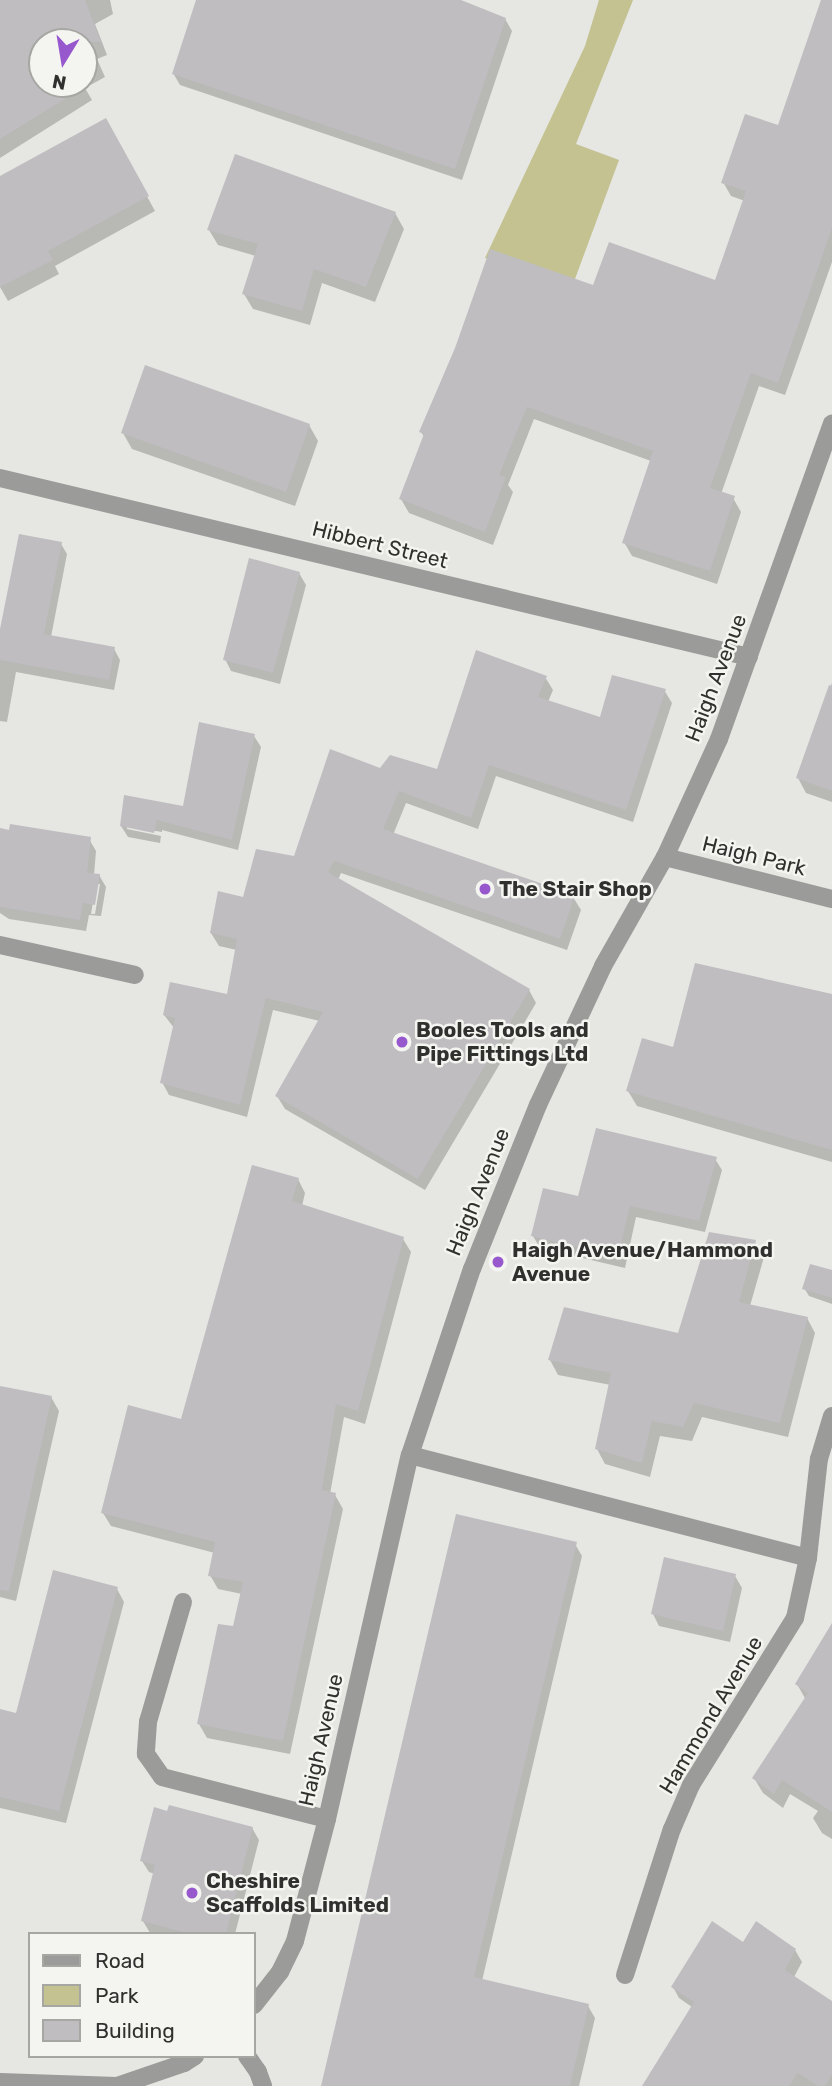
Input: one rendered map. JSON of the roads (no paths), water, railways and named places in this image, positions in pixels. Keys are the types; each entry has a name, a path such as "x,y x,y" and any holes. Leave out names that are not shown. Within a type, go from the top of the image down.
{"street":[{"name":"Haigh Avenue","path":"256,2002 280,1972 295,1941 327,1819 410,1455 471,1269 538,1105 603,966 665,857 719,739 832,424"},
{"name":"Hibbert Street","path":"0,478 749,657"},
{"name":"Haigh Park","path":"665,857 832,899"},
{"path":"0,945 135,975"},
{"name":"Hammond Avenue","path":"625,1975 673,1829 691,1785 795,1618 808,1558 819,1459 832,1416"},
{"path":"410,1455 808,1558"},
{"path":"183,1602 148,1722 146,1754 162,1777 327,1819"},
{"path":"1,2083 117,2085 192,2058"},
{"path":"248,2058 263,2086"}],"place":[{"name":"The Stair Shop","path":"485,889"},
{"name":"Booles Tools and Pipe Fittings Ltd","path":"402,1042"},
{"name":"Haigh Avenue/Hammond Avenue","path":"498,1262"},
{"name":"Cheshire Scaffolds Limited","path":"192,1893"}]}
